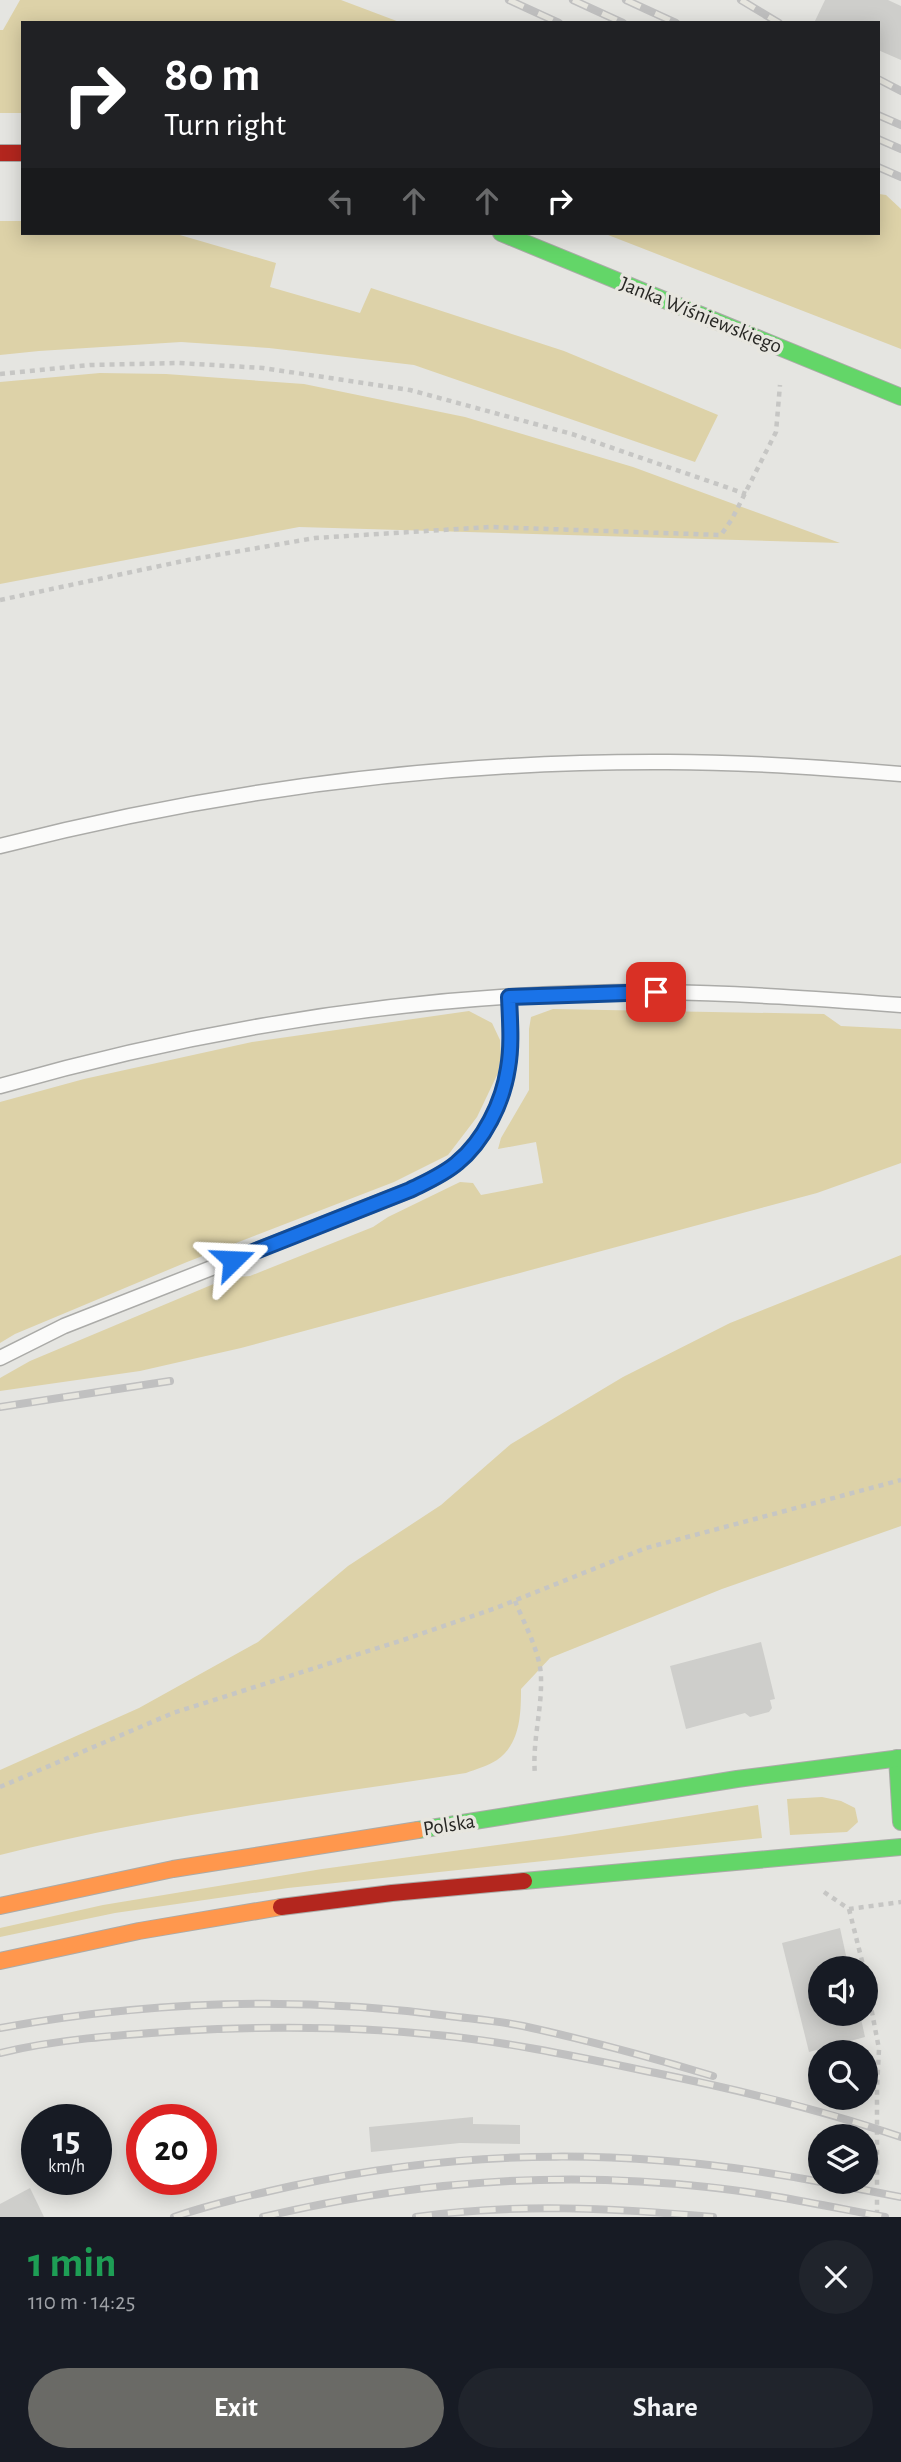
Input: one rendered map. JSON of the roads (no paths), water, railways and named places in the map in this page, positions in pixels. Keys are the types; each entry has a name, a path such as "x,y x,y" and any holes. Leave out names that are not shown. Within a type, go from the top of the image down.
{"main road":[{"path":"0,153 21,153"},
{"name":"Janka Wiśniewskiego","path":"506,235 901,397"},
{"path":"899,1758 901,1822"},
{"name":"Polska","path":"0,1906 68,1888 264,1854 776,1774 899,1758"},
{"path":"0,1961 139,1931 256,1910 901,1847"}],"lane":[{"path":"0,846 113,818 205,801 313,784 435,771 566,763 654,762 768,765 901,774"},
{"path":"0,1086 137,1049 252,1026 374,1009 509,997 656,992 901,1005"},
{"path":"0,1358 64,1326 410,1190 459,1162 492,1118 503,1092 509,1066 509,997"}],"railway":[{"path":"509,0 555,21"},
{"path":"573,0 619,21"},
{"path":"626,0 672,21"},
{"path":"741,0 776,21"},
{"path":"880,80 901,91"},
{"path":"880,116 901,125"},
{"path":"880,140 901,149"},
{"path":"880,168 901,177"},
{"path":"0,1407 170,1381"},
{"path":"0,2028 168,2007 224,2004 336,2006 514,2024 618,2049 713,2076"},
{"path":"0,2053 89,2038 211,2029 340,2028 405,2032 546,2051 718,2086 810,2109 901,2137"},
{"path":"174,2217 247,2196 359,2173 491,2159 622,2158 688,2163 808,2180"},
{"path":"263,2217 373,2195 539,2180 651,2182 729,2190 885,2217"},
{"path":"878,2193 901,2197"},
{"path":"416,2217 527,2208 639,2211 713,2217"}]}
